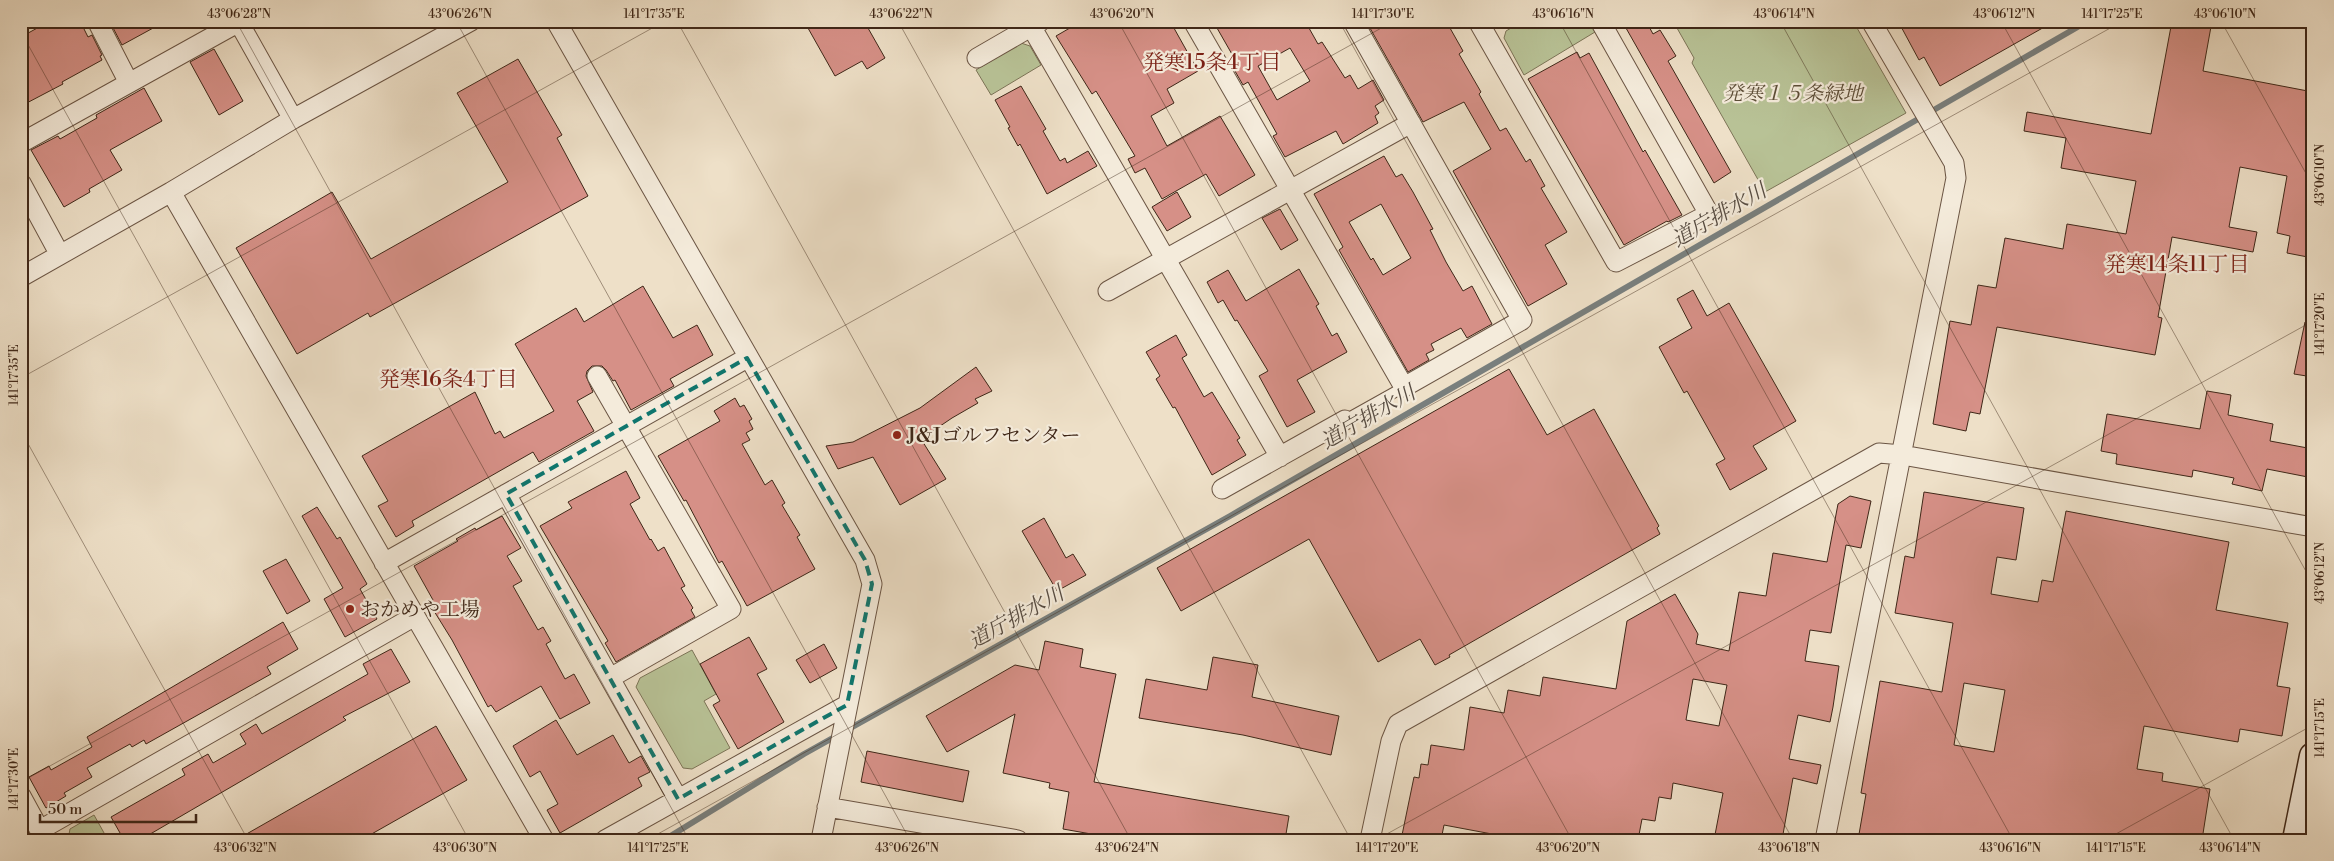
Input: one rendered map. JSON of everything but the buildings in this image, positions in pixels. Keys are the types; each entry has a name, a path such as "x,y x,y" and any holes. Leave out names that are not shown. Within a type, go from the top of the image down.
{"main road":[{"path":"2296,840 2313,756"}],"street":[{"path":"97,21 129,83"},
{"path":"21,277 171,192 293,119 471,21"},
{"path":"556,21 747,358 865,560 872,584 820,840"},
{"path":"1193,21 1404,387 1522,320 1353,21"},
{"path":"1485,24 1616,262 1709,214 1600,21"},
{"path":"1825,840 1956,178 1954,163 1871,21"},
{"path":"21,144 239,22 293,119"},
{"path":"977,58 1033,23 1165,259 1280,457"},
{"path":"1108,291 1411,123"},
{"path":"21,183 60,255"},
{"path":"171,192 544,840"},
{"path":"384,563 747,358"},
{"path":"597,376 731,609 610,678"},
{"path":"1222,489 1345,420"},
{"path":"1370,840 1391,741 1398,724 1879,453 1902,455 2313,527"},
{"path":"506,494 678,799"},
{"path":"21,796 43,835 415,616"},
{"path":"604,840 846,711"},
{"path":"827,807 1018,840"}],"lane":[{"path":"1345,420 1404,387"}],"highlighted area":[{"path":"747,358 865,560 872,584 847,705 678,799 506,494"}],"green space":[{"path":"1523,21 1589,21 1595,32 1524,75 1504,38 1506,31"},
{"name":"発寒１５条緑地","path":"1673,21 1853,21 1906,113 1765,192 1692,63 1694,58"},
{"path":"1021,43 1030,46 1041,65 991,95 976,70"},
{"path":"692,650 716,694 704,701 730,748 692,769 683,768 636,687 640,678"},
{"path":"94,815 108,840 68,840 70,829"}],"waterway":[{"name":"道庁排水川","path":"664,840 804,754 1230,516 2088,21"}],"place":[{"name":"J&Jゴルフセンター","path":"897,435"},
{"name":"おかめや工場","path":"350,609"}],"district":[{"name":"発寒15条4丁目","path":"1212,62"},
{"name":"発寒14条11丁目","path":"2177,264"},
{"name":"発寒16条4丁目","path":"448,379"}]}
